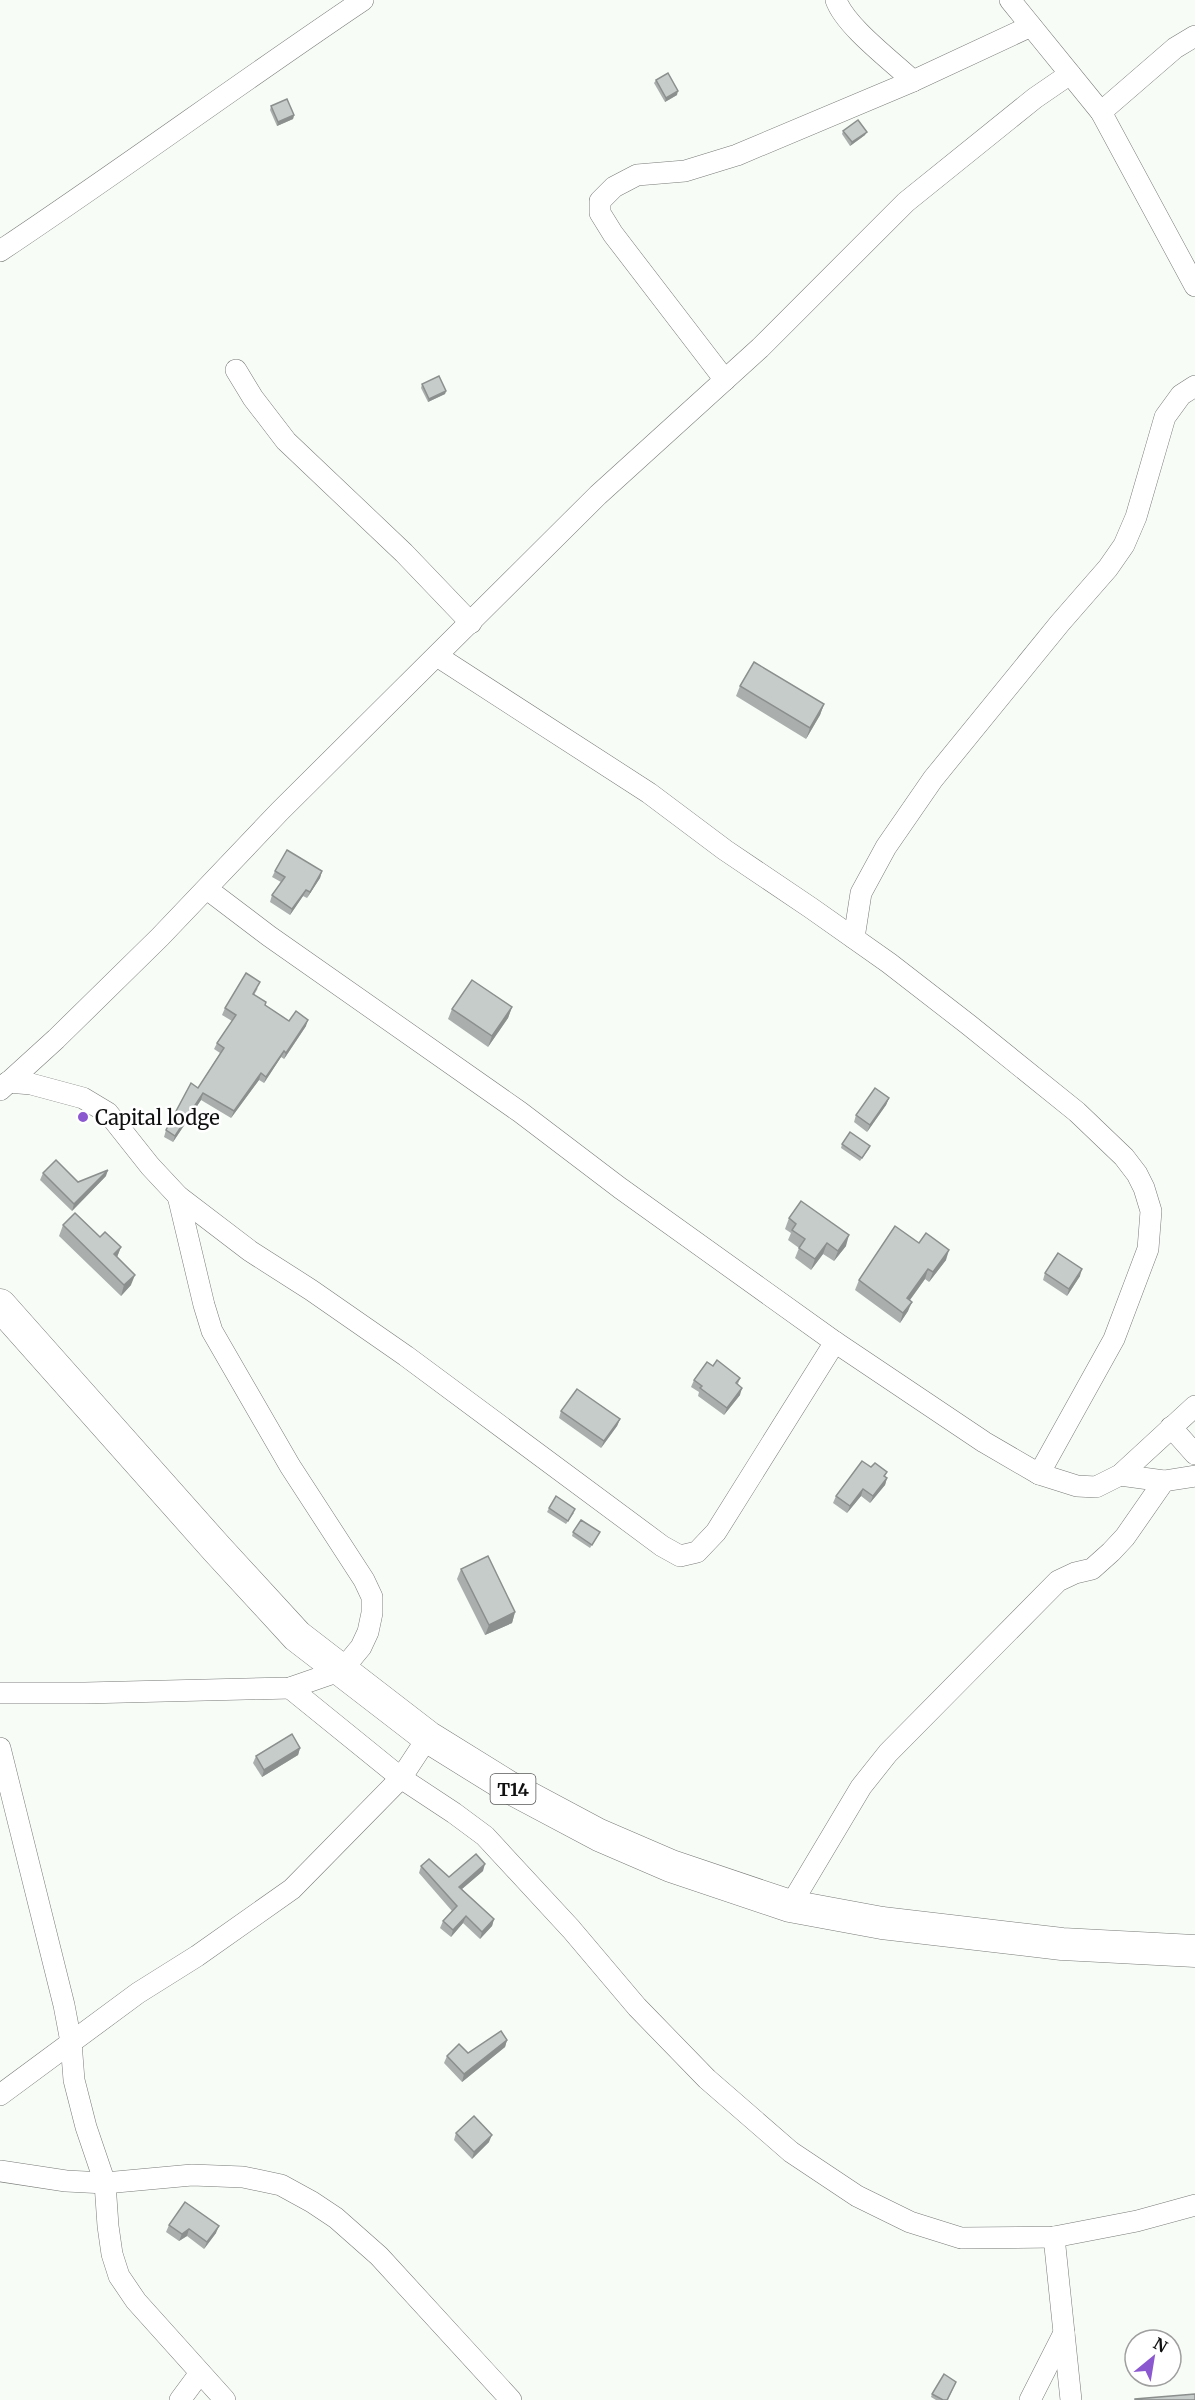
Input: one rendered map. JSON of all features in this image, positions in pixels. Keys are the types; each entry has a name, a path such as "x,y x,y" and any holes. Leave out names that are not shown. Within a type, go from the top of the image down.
{"highway":[{"name":"T14","path":"0,1305 281,1620 314,1650 428,1737 507,1786 599,1835 671,1866 790,1906 882,1923 1050,1942 1195,1951"}],"street":[{"path":"0,251 172,133 242,81 363,0"},
{"path":"836,0 852,24 913,81"},
{"path":"1010,0 1101,112 1195,286"},
{"path":"725,380 614,234 600,213 600,201 614,187 637,175 685,171 737,155 913,81 1031,26"},
{"path":"1101,112 1175,48 1195,36"},
{"path":"4,1086 56,1039 207,889 280,811 598,495 760,348 906,202 1035,98 1070,74"},
{"path":"236,370 253,398 286,441 404,553 471,623"},
{"path":"854,938 861,892 886,847 933,779 1060,623 1108,568 1124,544 1136,517 1164,417 1181,395 1195,386"},
{"path":"437,656 649,793 724,850 854,938 969,1025 1077,1112 1124,1157 1137,1173 1149,1200 1151,1211 1148,1249 1114,1339 1039,1474"},
{"path":"207,889 268,936 520,1112 620,1188 835,1342 984,1442 1039,1474 1077,1486 1096,1487 1120,1475 1195,1406"},
{"path":"4,1086 31,1084 94,1103 108,1113 177,1196 250,1251 406,1356 662,1546 680,1556 697,1552 716,1532 835,1342"},
{"path":"0,1693 85,1694 290,1688 342,1670 361,1647 368,1632 372,1613 372,1597 360,1574 290,1466 212,1331 177,1196"},
{"path":"1171,1427 1195,1454"},
{"path":"1120,1475 1164,1481 1195,1476"},
{"path":"790,1906 861,1787 888,1753 1058,1581 1075,1573 1092,1569 1111,1552 1125,1537 1164,1481"},
{"path":"290,1688 401,1778 485,1836 571,1929 637,2007 699,2071 791,2152 857,2196 910,2222 962,2238 1054,2237 1137,2221 1195,2205"},
{"path":"0,2095 138,1993 197,1956 291,1889 401,1778 428,1737"},
{"path":"0,1748 42,1925 64,2005 76,2089 105,2183 112,2254 119,2276 136,2301 225,2400"},
{"path":"0,2171 66,2181 105,2183 151,2177 202,2175 243,2177 267,2181 296,2192 336,2218 380,2256 511,2400"},
{"path":"1054,2237 1071,2400"},
{"path":"1030,2400 1064,2333"},
{"path":"180,2400 200,2373"}],"building":[{"path":"668,73 678,91 666,98 656,80"},
{"path":"287,99 294,115 278,122 271,106"},
{"path":"858,120 867,132 852,142 843,131"},
{"path":"439,376 446,391 429,399 422,384"},
{"path":"754,662 824,704 810,728 740,686"},
{"path":"287,850 322,871 310,892 306,890 292,909 272,895 285,877 275,871"},
{"path":"246,973 260,982 253,994 266,1002 265,1005 289,1021 296,1011 308,1020 286,1053 284,1051 266,1077 261,1073 234,1111 203,1093 175,1136 166,1130 191,1083 198,1088 224,1048 217,1043 236,1015 225,1008"},
{"path":"472,980 512,1007 492,1036 452,1009"},
{"path":"875,1088 889,1098 870,1125 856,1115"},
{"path":"850,1132 870,1146 862,1158 842,1144"},
{"path":"56,1160 78,1182 108,1170 74,1204 43,1173"},
{"path":"801,1201 849,1235 838,1251 827,1243 815,1259 799,1248 805,1239 792,1230 796,1224 789,1218"},
{"path":"75,1213 100,1237 105,1232 121,1247 114,1254 135,1275 124,1285 63,1225"},
{"path":"895,1226 919,1243 926,1233 949,1250 933,1272 928,1269 907,1298 912,1302 903,1313 859,1280"},
{"path":"1058,1253 1082,1269 1069,1289 1045,1273"},
{"path":"717,1360 740,1378 736,1383 742,1388 727,1408 700,1388 702,1386 694,1380 707,1362 713,1366"},
{"path":"577,1389 620,1419 604,1441 561,1411"},
{"path":"862,1461 871,1467 875,1463 887,1472 884,1476 887,1478 873,1496 863,1489 850,1506 836,1496"},
{"path":"556,1496 575,1509 568,1521 549,1508"},
{"path":"581,1520 600,1532 592,1545 573,1532"},
{"path":"488,1556 515,1612 489,1625 461,1569"},
{"path":"292,1734 300,1748 264,1770 256,1756"},
{"path":"476,1854 485,1864 459,1887 494,1919 482,1932 466,1916 453,1930 443,1921 457,1906 421,1866 429,1859 449,1877"},
{"path":"501,2031 507,2040 464,2074 447,2056 459,2044 468,2053"},
{"path":"474,2116 492,2135 474,2152 456,2133"},
{"path":"185,2202 219,2226 207,2242 189,2229 182,2234 169,2225"},
{"path":"944,2374 956,2382 947,2400 932,2394"},
{"path":"1195,2394 1195,2400 1135,2400 1135,2399"}],"place":[{"name":"Capital lodge","path":"83,1117"}]}
